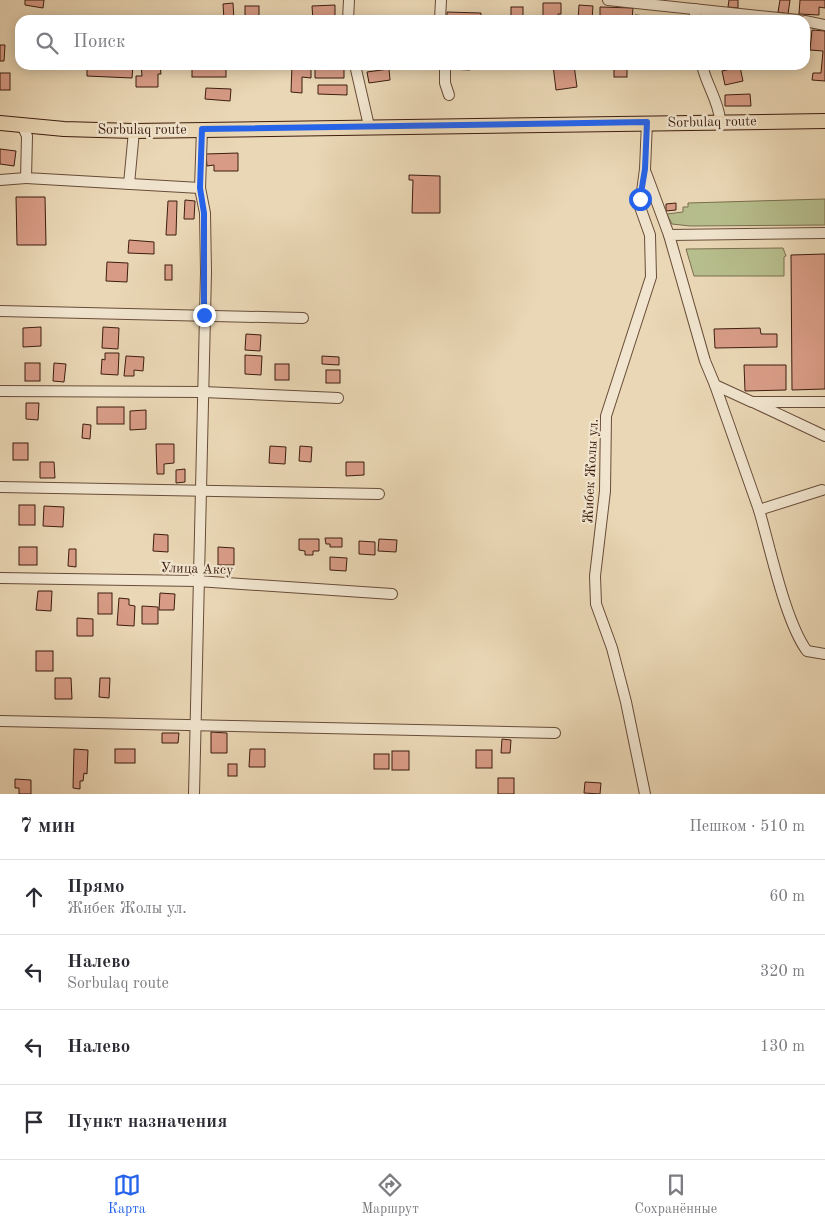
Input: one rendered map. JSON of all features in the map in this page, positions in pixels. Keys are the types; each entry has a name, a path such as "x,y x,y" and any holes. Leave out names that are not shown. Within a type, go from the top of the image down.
{"main road":[{"name":"Sorbulaq route","path":"0,123 134,131 720,120 825,120"}],"street":[{"path":"348,15 349,0"},
{"path":"440,0 440,15"},
{"path":"608,0 751,15"},
{"path":"695,9 695,15"},
{"path":"810,22 825,25"},
{"path":"356,70 369,126"},
{"path":"445,70 445,83 449,96"},
{"path":"704,70 714,102 720,109 720,120"},
{"name":"Жибек Жолы ул.","path":"645,794 624,693 612,648 596,604 594,576 605,491 606,416 651,277 650,236 640,207 645,169 647,122"},
{"path":"22,125 27,136 26,178"},
{"path":"194,794 204,315 204,213 200,188 202,129"},
{"path":"129,184 134,131"},
{"path":"645,169 668,236 705,361 759,510 788,610 802,644 807,651 825,654"},
{"path":"0,180 26,178 200,188"},
{"path":"668,236 825,233"},
{"path":"0,311 303,318"},
{"path":"715,385 825,436"},
{"path":"0,391 202,392 338,398"},
{"path":"752,402 825,402"},
{"path":"0,487 200,489 380,494"},
{"path":"759,510 822,490"},
{"name":"Улица Аксу","path":"0,578 198,581 392,594"},
{"path":"0,721 555,733"}],"green space":[{"path":"825,199 825,225 690,226 672,224 667,214 683,212 683,207 688,207 688,203"},
{"path":"783,248 786,256 784,257 784,276 694,276 686,249"}],"building":[{"path":"25,0 44,0 43,8 25,5"},
{"path":"729,0 738,0 738,8 728,7"},
{"path":"780,0 790,0 788,14 778,12"},
{"path":"800,0 825,0 825,8 819,7 819,15 799,14"},
{"path":"233,3 234,15 224,15 223,4"},
{"path":"543,3 561,3 561,14 543,15"},
{"path":"335,5 335,15 313,15 312,6"},
{"path":"579,5 593,6 592,15 578,15"},
{"path":"245,6 259,6 259,15 245,15"},
{"path":"511,7 523,7 523,15 511,15"},
{"path":"600,7 633,8 632,15 600,15"},
{"path":"447,12 481,13 481,15 447,15"},
{"path":"812,30 825,31 825,81 812,80 813,73 821,73 823,51 810,50"},
{"path":"0,45 5,45 4,61 0,61"},
{"path":"87,70 133,70 132,78 87,76"},
{"path":"141,70 161,70 161,74 158,74 158,87 136,87 136,76 142,76"},
{"path":"192,70 226,70 226,77 192,77"},
{"path":"292,70 311,70 311,78 302,77 302,93 291,92"},
{"path":"315,70 344,70 344,78 315,78"},
{"path":"389,70 390,80 369,83 367,72"},
{"path":"554,70 575,70 577,87 556,90"},
{"path":"614,70 627,70 627,77 614,77"},
{"path":"741,70 743,81 725,85 722,71"},
{"path":"0,73 10,73 10,90 0,90"},
{"path":"318,85 347,85 347,95 318,94"},
{"path":"206,88 231,89 230,101 205,99"},
{"path":"750,94 751,106 725,106 725,95"},
{"path":"0,149 16,151 14,166 0,164"},
{"path":"238,153 238,171 214,171 214,165 207,166 206,154"},
{"path":"409,175 440,176 440,213 412,213 413,180 409,180"},
{"path":"16,197 45,197 46,245 17,245"},
{"path":"185,200 195,201 194,219 184,219"},
{"path":"168,201 177,201 176,235 166,235"},
{"path":"676,203 676,210 666,211 666,204"},
{"path":"129,240 154,242 154,254 128,253"},
{"path":"825,254 825,389 792,390 791,255"},
{"path":"107,262 128,263 127,282 106,281"},
{"path":"165,265 172,265 172,280 165,280"},
{"path":"41,327 41,346 23,347 23,328"},
{"path":"103,327 119,328 118,349 102,348"},
{"path":"760,328 761,334 777,334 777,347 715,348 714,329"},
{"path":"246,334 261,335 260,351 245,350"},
{"path":"105,353 119,353 118,375 101,374 102,359 105,360"},
{"path":"245,355 262,356 261,375 245,374"},
{"path":"126,356 144,357 143,371 134,370 134,376 124,376"},
{"path":"322,356 339,357 339,365 322,364"},
{"path":"25,363 40,363 40,381 25,381"},
{"path":"54,363 66,364 64,382 53,381"},
{"path":"275,364 289,364 289,380 275,380"},
{"path":"744,365 786,365 786,390 745,391"},
{"path":"326,370 340,370 340,383 326,383"},
{"path":"26,403 39,403 38,420 26,419"},
{"path":"97,407 124,407 124,424 97,424"},
{"path":"146,410 146,429 130,430 130,411"},
{"path":"83,424 91,425 90,439 82,438"},
{"path":"13,443 28,443 28,460 13,460"},
{"path":"156,444 174,444 174,463 164,464 164,474 157,474"},
{"path":"270,446 286,447 285,464 269,463"},
{"path":"300,446 312,447 311,462 299,461"},
{"path":"40,462 54,462 55,478 40,478"},
{"path":"346,462 364,462 364,475 346,476"},
{"path":"185,469 185,482 176,483 176,470"},
{"path":"19,505 35,505 35,525 19,525"},
{"path":"44,506 64,507 63,527 43,526"},
{"path":"154,534 168,535 168,552 153,551"},
{"path":"325,538 342,538 342,547 330,547 330,544 326,544"},
{"path":"299,539 319,539 319,551 313,551 313,555 305,555 305,551 299,550"},
{"path":"379,539 397,540 396,552 378,551"},
{"path":"359,541 375,542 375,555 359,554"},
{"path":"19,547 37,547 37,565 19,565"},
{"path":"218,547 234,548 234,565 218,565"},
{"path":"69,549 76,549 76,567 68,566"},
{"path":"330,557 347,558 346,571 330,570"},
{"path":"38,591 52,591 51,611 36,610"},
{"path":"98,593 112,593 112,614 98,614"},
{"path":"160,593 175,594 174,610 159,610"},
{"path":"119,598 129,599 129,605 135,606 134,626 117,625"},
{"path":"142,606 158,607 158,624 142,624"},
{"path":"77,618 93,619 93,636 77,636"},
{"path":"36,651 53,651 53,671 36,671"},
{"path":"55,678 71,678 72,699 55,699"},
{"path":"100,678 110,678 109,698 99,697"},
{"path":"211,732 227,733 227,753 211,753"},
{"path":"162,733 179,733 178,743 162,743"},
{"path":"502,739 511,740 510,753 501,753"},
{"path":"74,749 88,750 87,774 84,773 83,781 80,781 80,789 73,788"},
{"path":"115,749 135,749 135,763 115,763"},
{"path":"250,749 265,749 265,767 249,767"},
{"path":"476,750 492,750 492,768 476,768"},
{"path":"392,751 409,751 409,770 392,770"},
{"path":"374,754 389,754 389,769 374,769"},
{"path":"228,764 237,764 237,776 228,776"},
{"path":"498,778 514,778 514,794 498,794"},
{"path":"15,779 31,780 31,794 19,794 19,788 15,788"},
{"path":"585,782 601,783 600,794 584,793"}],"route":[{"path":"204,315 206,272 204,213 200,188 202,129 647,122 645,169 640,199"}]}
